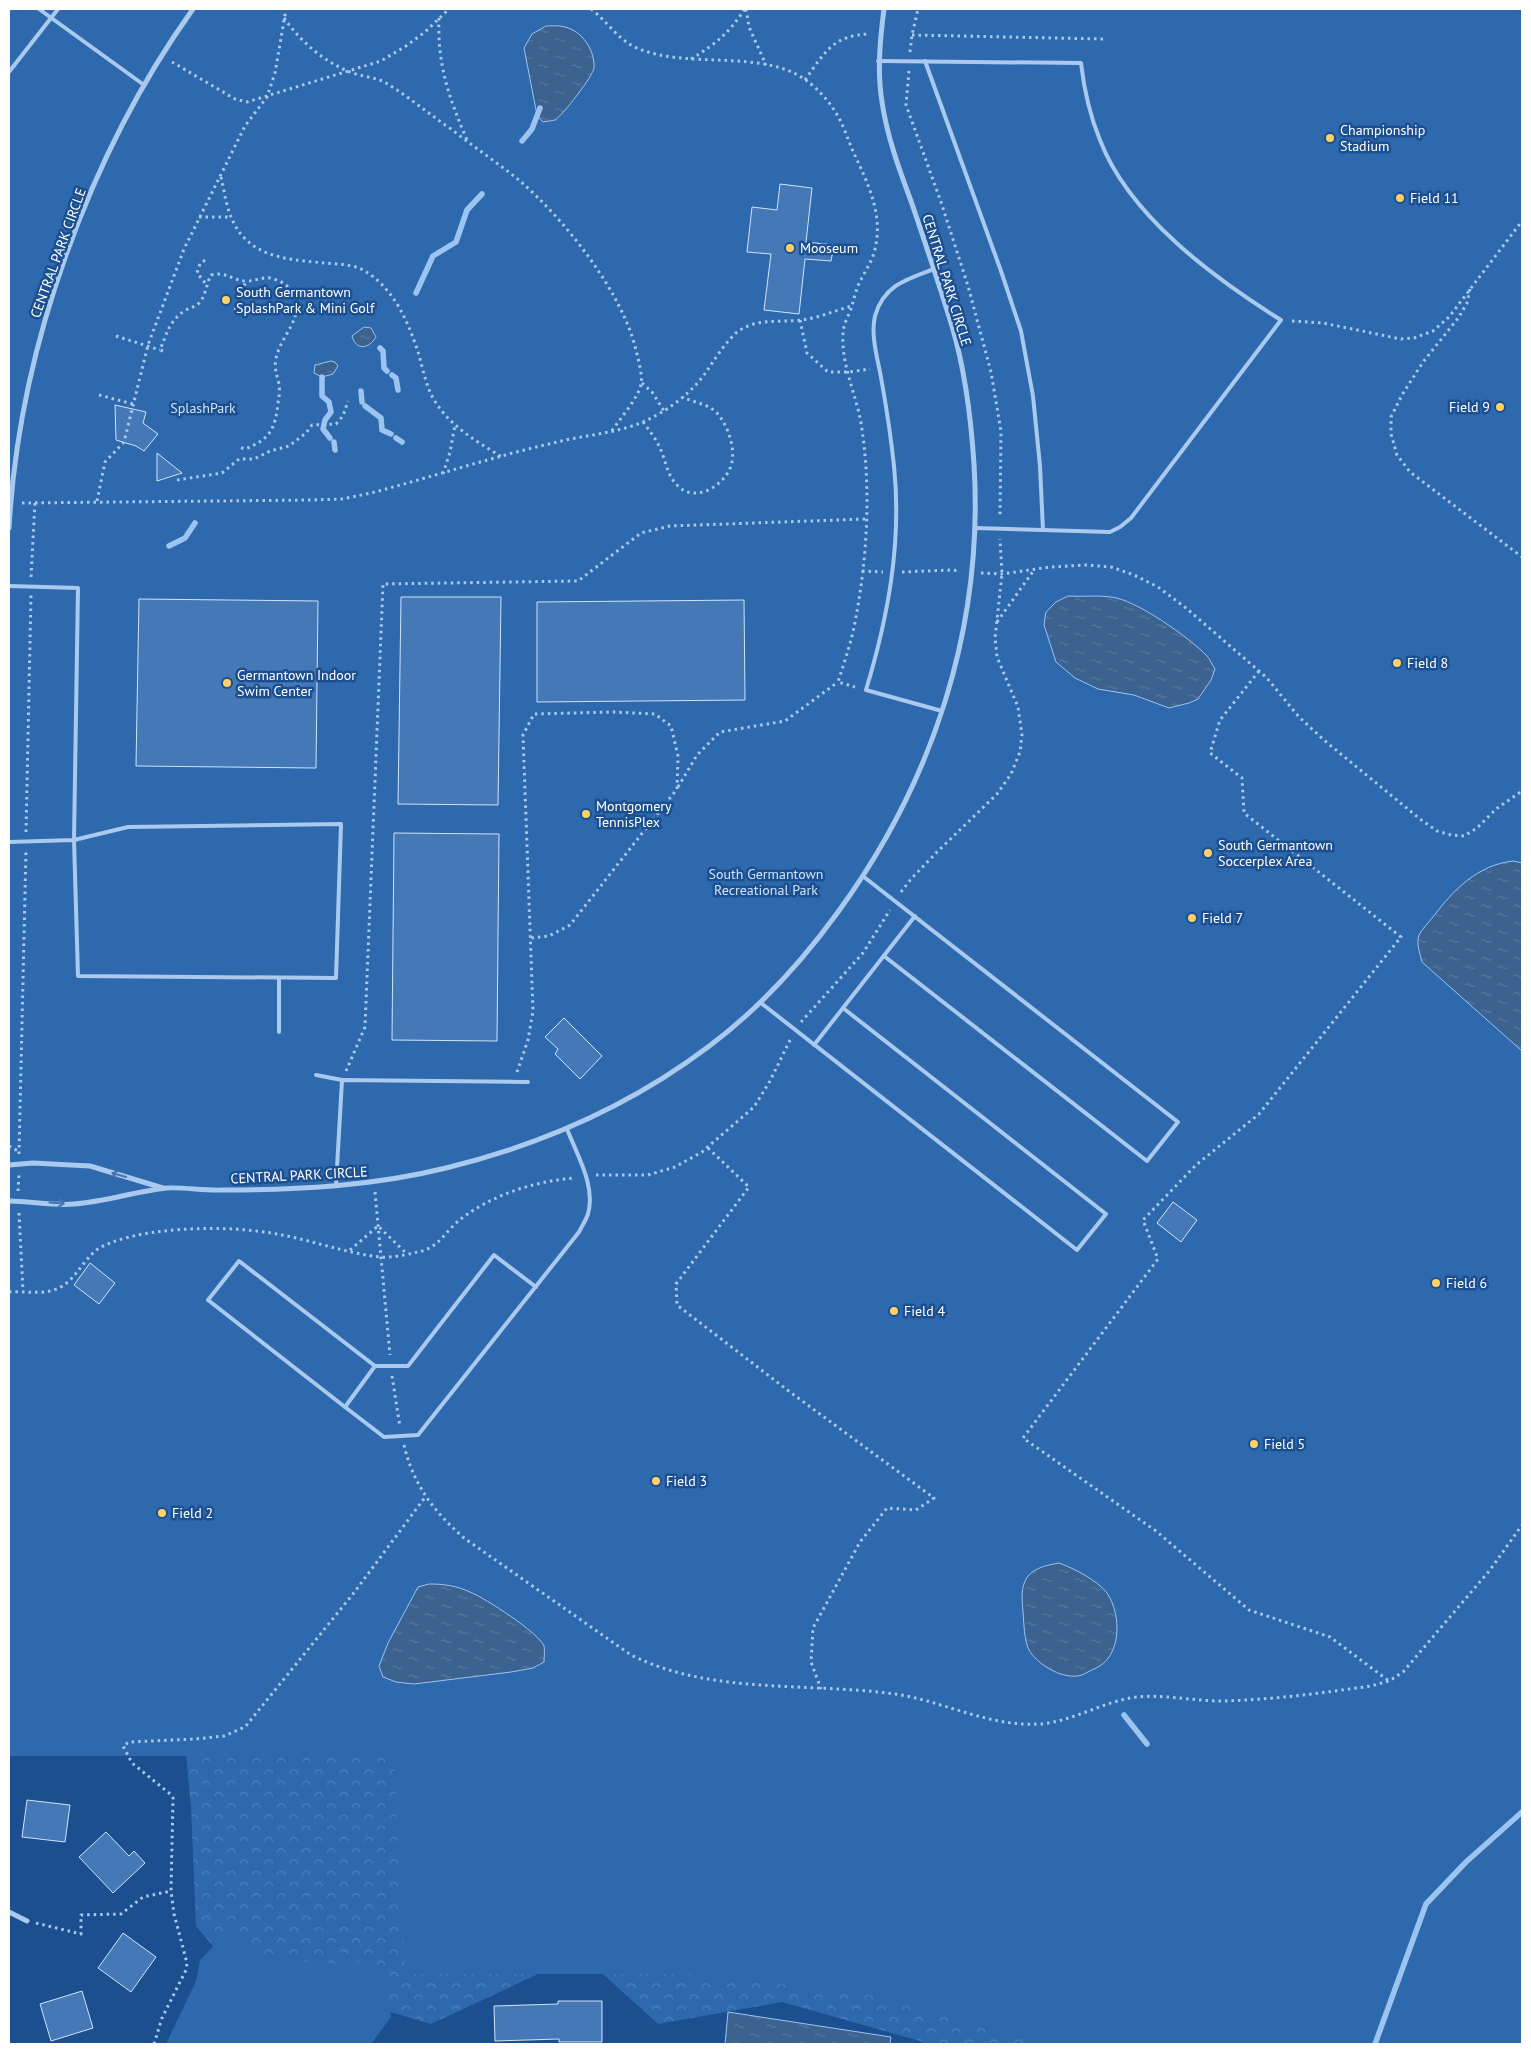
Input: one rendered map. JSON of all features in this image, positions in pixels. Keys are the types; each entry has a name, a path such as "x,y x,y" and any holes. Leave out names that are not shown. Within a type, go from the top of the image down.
{"street":[{"name":"CENTRAL PARK CIRCLE","path":"9,528 10,503 29,384 48,311 72,240 105,160 144,85 193,9"},
{"name":"CENTRAL PARK CIRCLE","path":"9,1201 71,1204 166,1188 220,1190 374,1182 443,1169 500,1154 567,1129 646,1089 708,1047 761,1003 809,952 864,877 900,816 921,769 942,711 960,647 972,573 975,528 974,466 968,396 954,332 892,148 882,103 878,61 884,9"},
{"name":"CENTRAL PARK CIRCLE","path":"9,1165 33,1163 90,1166 166,1188"},
{"path":"9,1912 26,1920"}],"lane":[{"path":"39,9 144,85"},
{"path":"9,72 58,9"},
{"path":"878,61 1081,63 1084,89 1100,142 1112,167 1127,188 1161,228 1199,262 1239,293 1281,320 1131,518 1110,532 975,528"},
{"path":"925,61 1001,271 1020,331 1033,396 1040,466 1042,530"},
{"path":"934,269 902,281 889,291 880,304 875,317 874,334 895,468 896,521 891,591 881,642 866,690 942,711"},
{"path":"9,586 78,588 74,840 78,976 336,978 341,824 128,827 74,840 9,842"},
{"path":"864,877 1178,1122 1147,1161 884,956"},
{"path":"814,1045 915,916"},
{"path":"279,978 279,1032"},
{"path":"761,1003 1077,1250 1106,1214 843,1008"},
{"path":"316,1075 342,1080 528,1082"},
{"path":"336,1185 342,1080"},
{"path":"536,1287 494,1255 408,1366 375,1366 239,1261 208,1300 384,1437 418,1435 580,1232 590,1204 589,1186 567,1129"},
{"path":"345,1407 375,1366"}],"path":[{"path":"97,502 105,462 124,442 148,345 184,250 245,126 267,97 275,73 286,9"},
{"path":"162,56 235,99 247,102 351,72 381,61 406,46 449,9"},
{"path":"531,938 549,936 570,926 677,789 697,755 720,732 785,721 838,682 852,633 862,571 866,519 865,467 861,423 845,357 843,333 857,288 874,254 878,230 875,205 867,181 836,112 824,97 805,80 790,72 766,65 658,56 635,48 591,9"},
{"path":"690,60 715,44 732,28 745,9"},
{"path":"745,9 750,27 766,65"},
{"path":"9,1292 51,1291 71,1281 98,1249 125,1238 155,1232 199,1229 241,1230 277,1234 381,1257 407,1254 425,1250 440,1240 461,1218 484,1204 512,1192 554,1180 585,1178 602,1174 648,1175 675,1168 708,1148 754,1107 770,1081 795,1030 863,953 911,879 997,794 1011,774 1020,752 1022,734 1018,708 997,657 996,638 1002,574 1000,529 1001,431 991,372 968,286 941,202 906,105 912,35 918,9"},
{"path":"284,18 296,35 314,51 351,72 384,82 468,142 520,182 541,202 572,236 619,305 631,330 642,383 652,392 664,411"},
{"path":"439,18 438,44 443,77 453,108 468,142"},
{"path":"805,80 822,56 838,41 852,34 881,33"},
{"path":"912,35 1103,39"},
{"path":"221,176 231,217 240,234 251,245 270,256 345,264 367,272 385,288 398,305 408,323 427,386 434,400 455,425 502,457"},
{"path":"199,217 231,217"},
{"path":"1281,320 1323,323 1401,339 1414,338 1434,331 1449,317 1521,222"},
{"path":"205,260 200,264 197,273 206,284"},
{"path":"116,336 161,350 171,321 198,304 204,296 206,284 211,275 220,273 246,282 268,278 280,281 290,289 297,300 296,312 292,326 276,356 275,372 279,385 279,397 273,430 258,444 245,449 239,446"},
{"path":"235,310 246,282"},
{"path":"1470,289 1467,303 1460,317 1423,362 1402,395 1391,417 1391,434 1397,455 1410,472 1522,557"},
{"path":"10,503 342,499 443,474 554,442 611,432 643,422 664,411 683,397 702,377 719,353 737,333 752,324 771,320 789,322 852,306"},
{"path":"800,320 807,353 828,372 849,372 879,368"},
{"path":"611,432 630,406 642,383"},
{"path":"98,395 133,404"},
{"path":"643,422 660,448 670,477 678,486 687,493 699,494 714,487 727,474 732,461 732,442 727,429 717,414 704,403 691,401 683,397"},
{"path":"177,480 222,473 239,459 254,459 270,451 289,446 306,433 312,425 328,426 336,424 343,416 348,401"},
{"path":"443,474 450,452 455,425"},
{"path":"23,1291 18,1201 20,1165 18,1150 31,586 35,502"},
{"path":"342,1080 365,1027 383,584 578,581 641,533 670,526 866,519"},
{"path":"862,571 951,570 1002,574 1034,569 1086,565 1111,567 1134,575 1158,587 1186,608 1259,671 1299,717 1325,741 1420,819 1438,831 1464,836 1477,828 1496,809 1522,791"},
{"path":"997,623 1034,569"},
{"path":"1259,671 1220,720 1210,753 1242,778 1244,813 1401,937 1258,1114 1196,1165 1144,1220 1158,1259 1023,1438 1156,1531 1249,1610 1330,1637 1389,1681"},
{"path":"838,682 866,690"},
{"path":"514,1082 528,1040 533,1012 523,735 534,714 612,712 655,714 671,726 678,756 677,789"},
{"path":"9,1146 18,1150"},
{"path":"708,1148 749,1187 676,1284 677,1306 934,1498 916,1510 887,1508 860,1542 842,1572 813,1628 811,1662 821,1689"},
{"path":"374,1182 391,1366 401,1436 409,1467 426,1496 445,1521 464,1538 631,1654 653,1666 722,1680 894,1694 923,1699 1000,1721 1039,1724 1066,1718 1131,1698 1253,1700 1371,1686 1389,1681 1403,1672 1490,1570 1522,1525"},
{"path":"378,1226 407,1254"},
{"path":"350,1250 378,1226"},
{"path":"154,2044 162,2018 186,1970 187,1963 174,1914 171,1891 173,1798 132,1763 123,1746 129,1742 224,1736 245,1727 353,1594 426,1496"},
{"path":"26,1920 81,1934 81,1916 121,1914 143,1897 171,1891"}],"green space":[{"name":"South Germantown Recreational Park","path":"9,9 1522,9 1522,2044 1044,2044 863,1993 685,1974 405,1974 394,1756 9,1756"},
{"path":"408,1739 1522,2044 925,2044 782,2002 658,2024 581,1954 431,2024 228,1964 196,1926 191,1807 186,1755"},
{"path":"232,1927 239,1942 273,1959 335,1964 338,1950 387,1980 391,2017 371,2044 166,2044 196,1981 200,1960"}],"water":[{"path":"546,26 565,27 582,37 590,48 594,68 583,87 559,117 555,120 543,122 537,115 524,48 532,34"},
{"path":"364,327 371,328 376,337 370,344 363,347 356,344 352,336"},
{"path":"331,361 335,362 338,366 333,374 322,377 314,373 315,365"},
{"path":"1068,596 1106,596 1121,599 1162,620 1188,639 1207,656 1215,669 1211,680 1198,699 1169,708 1134,695 1098,689 1075,678 1056,662 1044,625 1046,612 1056,602"},
{"path":"1513,861 1522,863 1522,1051 1422,962 1418,941 1419,935 1424,928 1458,888 1478,873 1500,863"},
{"path":"1059,1563 1084,1575 1103,1588 1112,1602 1117,1624 1117,1635 1110,1656 1094,1669 1079,1676 1063,1675 1043,1665 1029,1650 1025,1636 1022,1598 1025,1580 1038,1568"},
{"path":"440,1584 465,1590 511,1616 540,1640 544,1646 544,1662 533,1668 511,1672 414,1684 396,1682 383,1677 379,1666 388,1643 418,1587"},
{"path":"728,2012 891,2037 890,2044 725,2044"}],"building":[{"name":"Mooseum","path":"780,184 812,188 806,242 834,245 831,261 805,259 799,314 764,310 771,254 747,252 752,207 777,210"},
{"path":"115,405 146,412 143,423 158,434 144,451 136,446 116,440"},
{"path":"157,453 182,473 157,481"},
{"path":"401,597 501,597 498,805 398,804"},
{"name":"Germantown Indoor Swim Center","path":"139,599 318,601 316,768 136,766"},
{"path":"744,600 745,700 537,702 537,602"},
{"path":"394,833 499,834 497,1041 392,1040"},
{"path":"564,1018 602,1056 580,1079 555,1054 558,1049 545,1037"},
{"path":"1173,1202 1197,1220 1181,1242 1157,1223"},
{"path":"90,1263 115,1283 99,1304 74,1285"},
{"path":"27,1800 70,1805 65,1842 22,1837"},
{"path":"106,1832 129,1856 134,1851 145,1863 113,1893 79,1857"},
{"path":"123,1933 156,1957 131,1992 98,1968"},
{"path":"82,1991 93,2028 51,2041 40,2004"},
{"path":"558,2001 602,2001 602,2042 559,2042 559,2039 495,2041 494,2006 558,2004"}],"waterway":[{"path":"522,141 532,129 540,108"},
{"path":"416,293 433,256 456,242 467,210 482,194"},
{"path":"380,348 383,351 384,368 387,371"},
{"path":"392,375 396,378 398,390"},
{"path":"322,377 322,396 329,402 331,412 325,420 323,429 330,438"},
{"path":"361,391 362,402"},
{"path":"365,406 381,418 382,430 391,434"},
{"path":"396,438 402,442"},
{"path":"334,442 335,450"},
{"path":"169,546 185,538 195,523"},
{"path":"1124,1715 1147,1744"},
{"path":"1375,2044 1426,1904 1466,1862 1522,1812"}],"place":[{"name":"Championship Stadium","path":"1330,138"},
{"name":"Field 11","path":"1400,198"},
{"name":"Mooseum","path":"790,248"},
{"name":"South Germantown SplashPark & Mini Golf","path":"226,300"},
{"name":"Field 9","path":"1500,407"},
{"name":"Field 8","path":"1397,663"},
{"name":"Germantown Indoor Swim Center","path":"227,683"},
{"name":"Montgomery TennisPlex","path":"586,814"},
{"name":"South Germantown Soccerplex Area","path":"1208,853"},
{"name":"Field 7","path":"1192,918"},
{"name":"Field 6","path":"1436,1283"},
{"name":"Field 4","path":"894,1311"},
{"name":"Field 5","path":"1254,1444"},
{"name":"Field 3","path":"656,1481"},
{"name":"Field 2","path":"162,1513"}],"park label":[{"name":"SplashPark","path":"203,408"}]}
